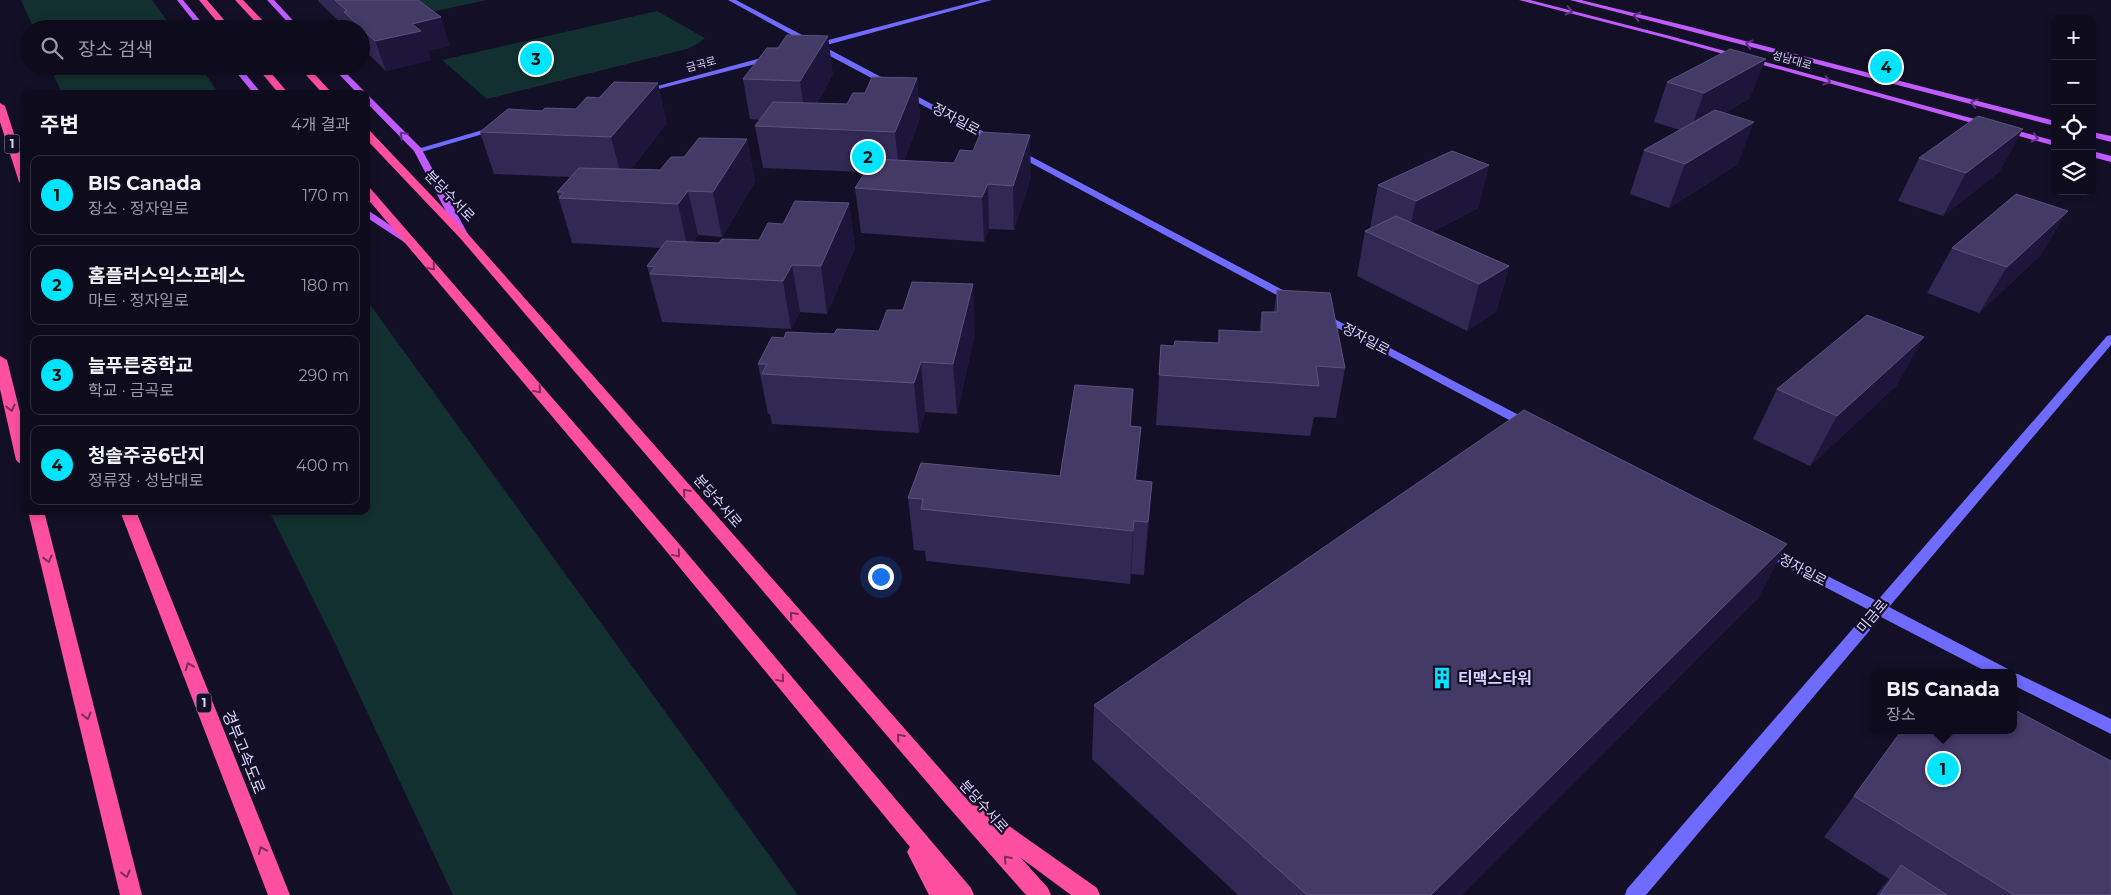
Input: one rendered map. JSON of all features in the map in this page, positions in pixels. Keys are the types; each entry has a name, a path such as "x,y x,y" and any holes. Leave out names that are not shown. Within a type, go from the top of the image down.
{"highway":[{"path":"203,0 220,20"},
{"path":"239,0 258,20"},
{"path":"268,75 281,90"},
{"path":"310,75 324,90"},
{"name":"1","path":"0,106 20,169"},
{"name":"분당수서로","path":"370,138 464,236 951,796 1040,895"},
{"path":"370,195 668,542 963,895"},
{"path":"0,360 20,443"},
{"path":"37,515 131,895"},
{"name":"경부고속도로","path":"130,515 280,895"},
{"path":"951,796 1089,895"},
{"path":"904,826 941,895"}],"main road":[{"path":"180,0 197,20"},
{"path":"270,0 289,20"},
{"name":"성남대로","path":"1522,0 1668,37 2051,143"},
{"name":"성남대로","path":"1573,0 1685,27 2051,123"},
{"path":"242,75 255,90"},
{"path":"344,75 358,90"},
{"path":"370,102 418,150 464,236"},
{"path":"2096,135 2111,139"},
{"path":"2096,155 2111,159"},
{"path":"370,216 412,243"}],"street":[{"name":"정자일로","path":"731,0 812,46 1539,431"},
{"path":"812,46 989,0"},
{"name":"금곡로","path":"636,92 779,55"},
{"path":"418,150 504,127"},
{"name":"미금로","path":"1634,895 2111,338"},
{"name":"정자일로","path":"1756,545 1878,610 1995,669"},
{"path":"2017,680 2111,728"}],"green space":[{"path":"21,0 152,0 166,20 30,20"},
{"path":"400,0 487,0 417,15"},
{"path":"657,11 705,38 687,49 487,99 442,60"},
{"path":"54,75 206,75 216,90 60,90"},
{"path":"370,305 798,895 453,895 331,635 271,515 370,515"}],"building":[{"path":"335,0 418,0 441,17 412,24 421,31 375,41 370,36 370,20 353,20 344,12 347,11"},
{"path":"787,35 828,36 800,81 743,79 767,48 778,48"},
{"path":"1730,49 1766,59 1704,93 1667,82"},
{"path":"872,77 917,78 895,132 755,126 773,102 847,104 853,93 865,93"},
{"path":"614,82 658,83 611,137 480,132 508,109 542,111 545,108 576,109 587,97 599,98"},
{"path":"1715,110 1754,122 1685,164 1644,150"},
{"path":"1978,116 2023,129 1966,173 1919,158"},
{"path":"981,132 1030,135 1013,186 988,184 982,197 855,188 874,159 954,163 960,150 973,151"},
{"path":"699,138 747,139 713,192 688,191 678,204 559,198 564,192 557,192 579,168 660,170 671,157 684,157"},
{"path":"1452,151 1489,165 1416,201 1378,185"},
{"path":"2016,194 2068,211 2007,267 1952,248"},
{"path":"795,201 849,203 821,266 792,265 783,281 650,274 655,267 647,266 666,241 719,243 722,239 759,240 768,223 783,224"},
{"path":"1396,216 1509,266 1479,284 1365,231"},
{"path":"912,282 973,284 953,364 921,362 914,383 762,374 767,364 758,364 772,337 784,338 786,332 834,334 837,329 879,331 887,310 903,310"},
{"path":"1277,290 1330,293 1345,368 1316,366 1319,386 1159,375 1161,345 1174,346 1175,341 1219,343 1219,330 1262,332 1262,312 1278,312"},
{"path":"1867,315 1924,337 1837,416 1777,389"},
{"path":"1075,385 1133,389 1130,426 1141,427 1135,480 1152,482 1148,522 1134,521 1133,531 921,509 923,499 908,498 921,463 1060,476"},
{"name":"티맥스타워","path":"1524,410 1787,544 1431,895 1307,895 1094,705"},
{"path":"2017,711 2111,761 2111,895 2014,895 1854,796 1899,734 2017,734"},
{"path":"1901,865 1947,895 1880,895"}],"place":[{"name":"늘푸른중학교","path":"536,59"},
{"name":"청솔주공6단지","path":"1886,67"},
{"name":"홈플러스익스프레스","path":"868,157"},
{"name":"티맥스타워","path":"1442,678"},
{"name":"BIS Canada","path":"1943,769"}]}
